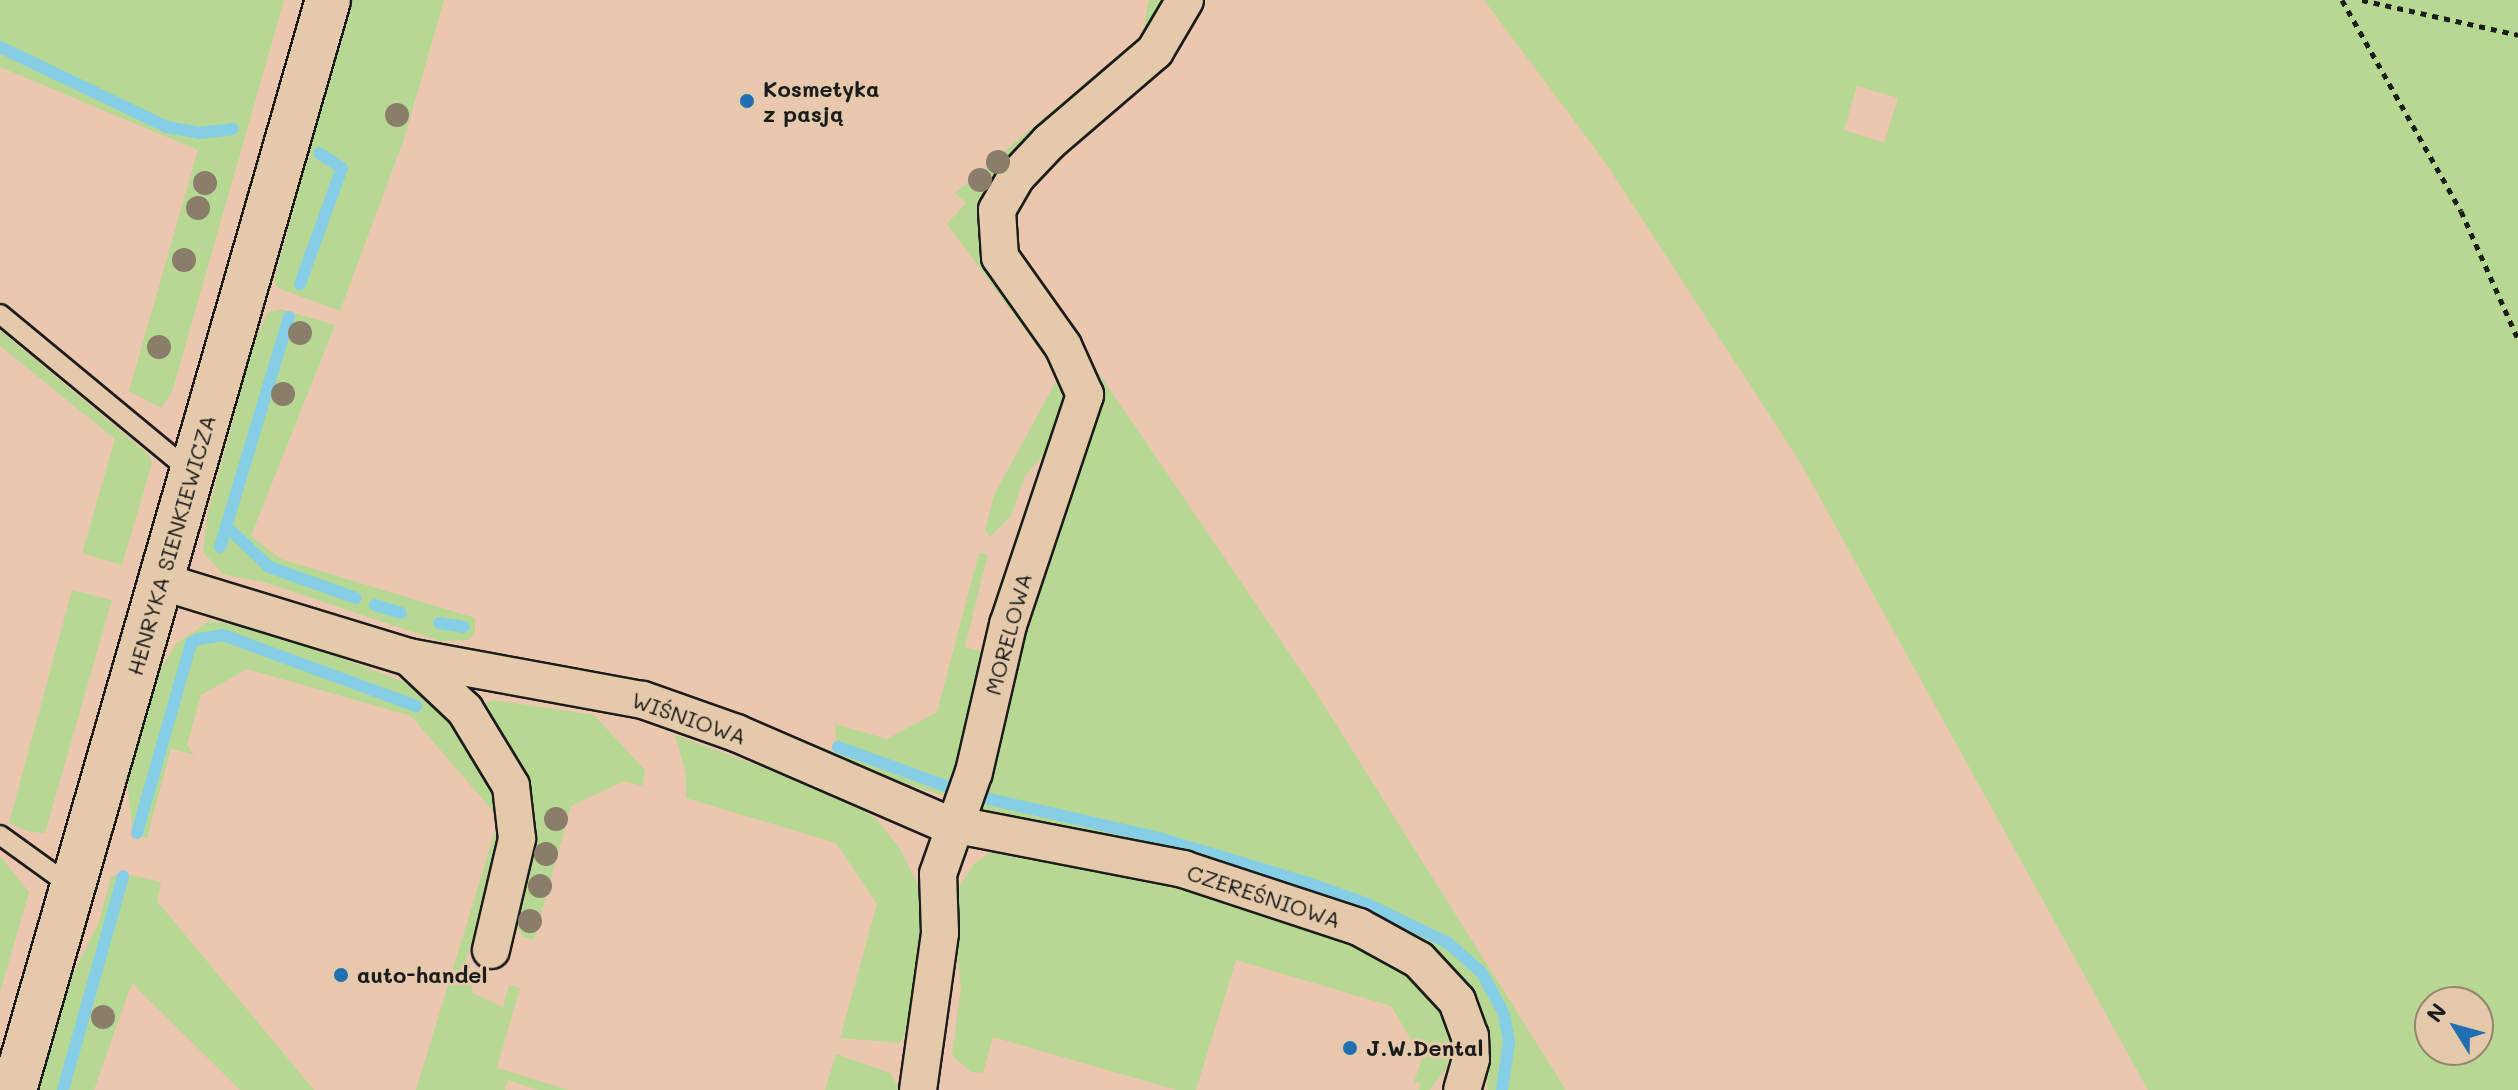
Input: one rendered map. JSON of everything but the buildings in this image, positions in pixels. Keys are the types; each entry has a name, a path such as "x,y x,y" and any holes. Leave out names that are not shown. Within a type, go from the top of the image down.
{"street":[{"name":"HENRYKA SIENKIEWICZA","path":"14,1090 328,0"},
{"name":"MORELOWA","path":"938,874 981,747 997,662 1085,395 1063,346 1000,257 997,210 1017,176 1049,142 1155,51 1185,0"},
{"name":"WIŚNIOWA","path":"160,581 408,657 643,700 785,753 889,801 956,825"},
{"name":"WIŚNIOWA","path":"408,657 465,710 511,786 517,839 491,950"},
{"name":"MORELOWA","path":"889,801 925,838 938,874 940,933 918,1090"},
{"name":"CZEREŚNIOWA","path":"956,825 1212,877 1359,927 1404,951 1442,981 1462,1012 1471,1059 1462,1090"}],"lane":[{"path":"0,314 192,473"},
{"path":"0,835 72,887"}],"path":[{"path":"2342,0 2461,211 2518,339"},
{"path":"2362,0 2518,35"},
{"path":"2369,0 2382,6"}],"green space":[{"path":"0,0 284,0 172,392 161,408 129,391 198,150 0,67"},
{"path":"350,0 444,0 404,139 340,311 278,288 274,281"},
{"path":"1149,0 1176,0 1169,21 1006,170 1004,285 1069,390 1049,448 1025,476 1011,516 990,537 985,530 994,495 1059,376 947,224 966,203 955,193 1142,35"},
{"path":"1484,0 2518,0 2518,1090 2148,1090 1800,462 1605,162","holes":["1857,86 1898,98 1884,143 1844,130"]},
{"path":"280,309 335,325 251,536 281,559 475,618 475,633 468,640 440,641 264,582 223,574 203,552 207,517 252,350 267,313"},
{"path":"0,330 149,455 152,463 122,565 82,553 115,439 0,346"},
{"path":"1090,360 1315,691 1566,1090 1487,1090 1486,1030 1463,982 1086,836 978,809 1009,664 1100,402"},
{"path":"979,553 988,554 965,647 983,652 986,660 953,790 941,795 900,782 814,744 837,753 835,724 887,739 937,712"},
{"path":"72,590 112,600 45,833 30,832 9,823"},
{"path":"209,621 241,625 323,651 404,682 451,712 507,805 488,894 466,959 473,993 503,1007 509,985 520,988 497,1068 569,1090 538,1090 508,1080 505,1090 416,1090 499,818 411,716 247,669 201,695 187,745 194,755 171,748 147,838 133,835 127,779 157,675 176,644"},
{"path":"493,700 594,715 645,770 642,786 624,781 571,806 534,940 523,937 516,925 482,705"},
{"path":"675,735 843,797 877,820 899,847 918,885 925,921 908,1030 900,1043 840,1038 877,904 836,843 686,798 686,774"},
{"path":"995,849 1181,882 1355,939 1421,981 1448,1020 1453,1042 1447,1067 1430,1090 1418,1090 1421,1084 1414,1082 1422,1058 1391,1006 1236,960 1196,1090 1177,1090 993,1037 983,1073 971,1072 952,1055 961,987 955,933 959,887 974,864"},
{"path":"0,856 29,892 0,992"},
{"path":"123,873 161,882 157,901 314,1090 240,1090 132,983 94,1090 37,1090 67,985 99,922 111,877"},
{"path":"836,1054 890,1073 900,1090 825,1090"}],"waterway":[{"path":"0,47 167,127 200,133 233,129"},
{"path":"300,284 342,168 319,153"},
{"path":"220,547 289,317"},
{"path":"226,526 269,567 356,598"},
{"path":"375,605 401,613"},
{"path":"439,623 464,627"},
{"path":"137,833 191,643 199,639 223,635 416,706"},
{"path":"838,747 951,788"},
{"path":"989,799 1159,838 1308,883 1365,903 1448,943 1482,973 1504,1014 1509,1042 1502,1090"},
{"path":"63,1090 123,876"}],"place":[{"name":"Kosmetyka z pasją","path":"747,101"},
{"name":"auto-handel","path":"341,975"},
{"name":"J.W.Dental","path":"1350,1048"}]}
